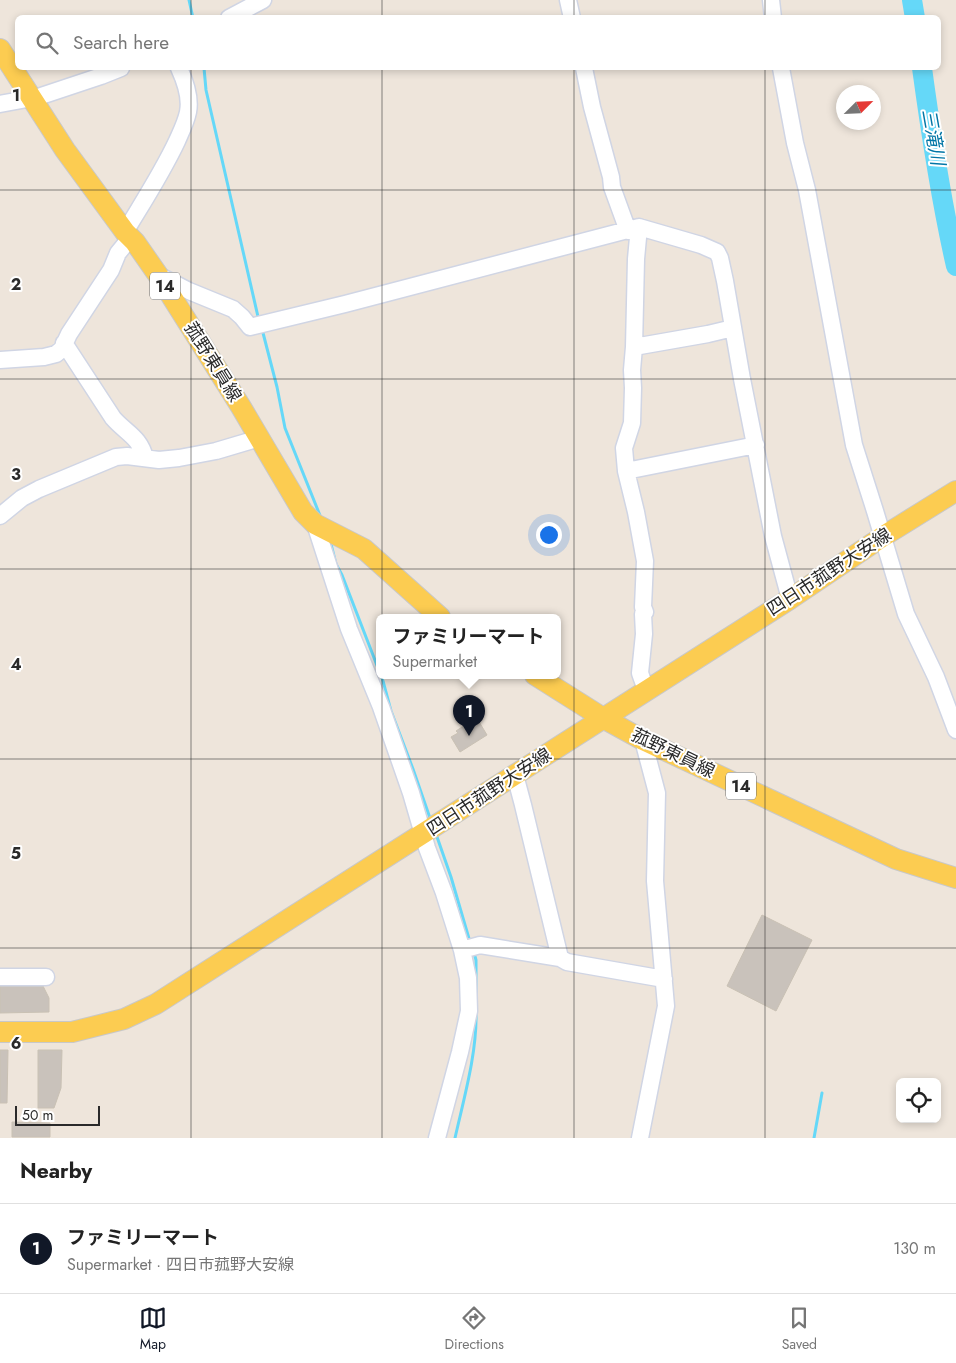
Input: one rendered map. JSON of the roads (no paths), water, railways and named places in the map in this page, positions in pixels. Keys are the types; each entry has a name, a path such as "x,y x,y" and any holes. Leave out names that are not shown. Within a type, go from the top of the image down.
{"main road":[{"name":"菰野東員線","path":"0,48 70,158 158,275 260,438 303,512 325,529 364,549 437,614"},
{"name":"四日市菰野大安線","path":"0,1032 72,1032 124,1019 156,1004 956,491"},
{"name":"菰野東員線","path":"541,679 603,718 643,740 896,859 956,878"}],"street":[{"path":"235,15 263,0"},
{"path":"568,0 571,15"},
{"path":"771,0 773,15"},
{"path":"0,104 38,97 116,70"},
{"path":"0,360 44,357 56,354 62,349 110,270 168,160 182,129 188,112 188,98 185,80 180,70"},
{"path":"584,70 612,187 633,229 636,259 632,422 624,448 626,471 645,562 645,612 643,614 644,634 640,673 646,690"},
{"path":"781,70 795,142 807,190 854,445 906,614 936,677 956,730"},
{"path":"158,275 189,291 233,309 250,327 633,229 701,245 717,252 725,280 773,536 790,599"},
{"path":"634,347 733,328"},
{"path":"64,343 113,418 134,436 140,444 145,458"},
{"path":"0,516 22,498 35,491 116,457 159,460 179,458 216,451 260,438"},
{"path":"626,471 756,445"},
{"path":"325,529 349,629 381,707 411,792 430,830 469,948 469,1011 437,1138"},
{"path":"640,1138 666,1006 655,881 657,793 643,740"},
{"path":"515,775 524,805 560,958"},
{"path":"469,948 560,958 567,962 664,979"},
{"path":"0,978 46,977"}],"waterway":[{"path":"189,0 192,15"},
{"name":"三滝川","path":"912,0 914,15"},
{"path":"204,70 206,90 259,321"},
{"name":"三滝川","path":"922,70 937,167 956,266"},
{"path":"262,329 285,428 321,518"},
{"path":"330,540 336,564 376,663"},
{"path":"382,679 391,711 431,821"},
{"path":"436,834 470,942"},
{"path":"474,953 476,960 476,996"},
{"path":"455,1138 472,1060 476,1013"},
{"path":"814,1138 822,1093"}],"place":[{"name":"ファミリーマート","path":"469,736"}]}
